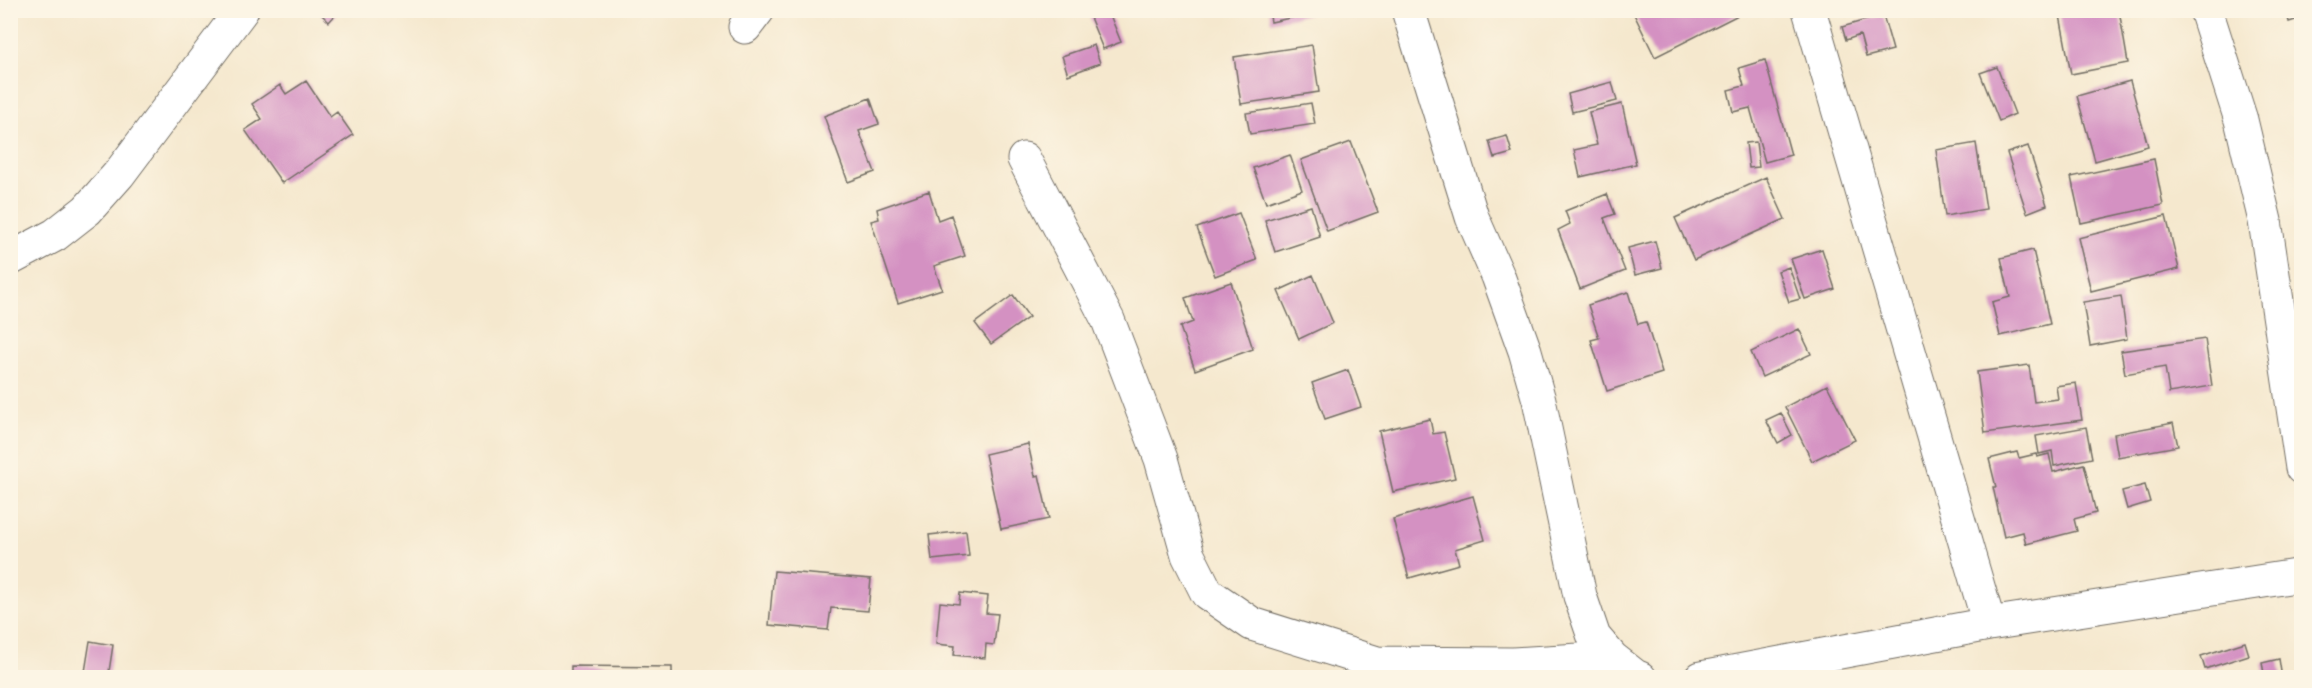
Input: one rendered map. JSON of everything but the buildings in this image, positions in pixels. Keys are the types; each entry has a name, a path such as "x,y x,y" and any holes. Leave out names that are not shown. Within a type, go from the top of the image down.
{"street":[{"path":"10,259 55,235 87,210 119,174 242,10"},
{"path":"1408,10 1472,217 1498,276 1525,351 1539,400 1580,596 1594,637 1612,658 1640,678"},
{"path":"1809,10 1989,624"},
{"path":"2206,10 2241,120 2265,221 2301,468"},
{"path":"1024,159 1108,320 1161,459 1188,555 1207,593 1252,624 1377,663 1513,664 1612,658"},
{"path":"1701,678 1989,624 2301,575"}]}
